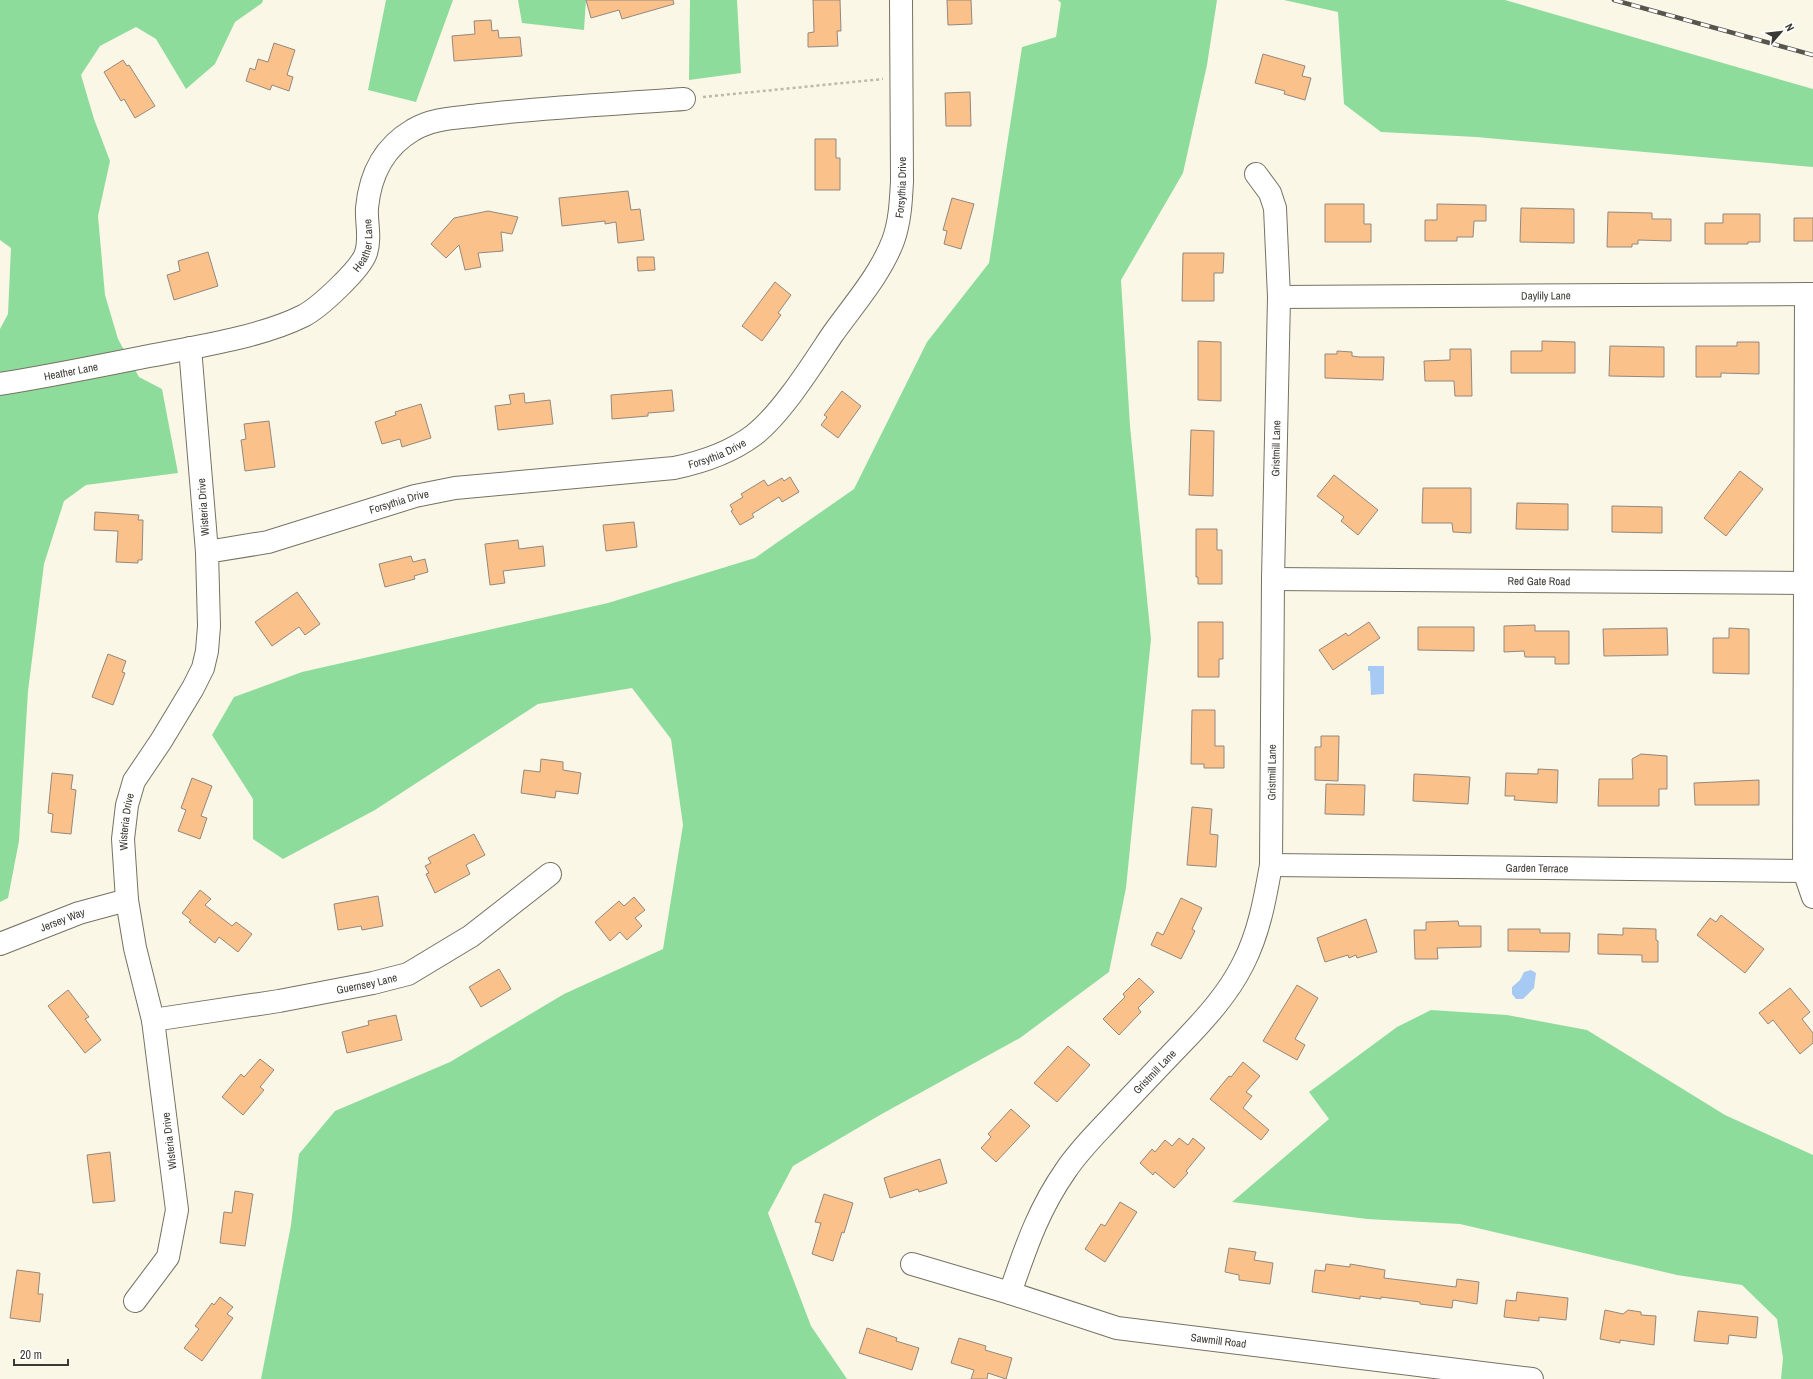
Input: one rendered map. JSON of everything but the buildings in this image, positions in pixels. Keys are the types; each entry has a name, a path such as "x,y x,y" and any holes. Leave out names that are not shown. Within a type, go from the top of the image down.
{"street":[{"name":"Forsythia Drive","path":"206,552 268,542 415,496 455,488 674,468 699,463 724,454 754,435 771,419 800,381 876,274 894,239 901,205 902,181 901,0"},
{"name":"Heather Lane","path":"0,384 190,348 268,329 304,316 319,305 351,274 366,254 369,232 367,209 372,183 378,166 393,144 418,126 430,122 519,111 684,99"},
{"name":"Gristmill Lane","path":"1010,1293 1033,1228 1046,1200 1067,1168 1104,1125 1208,1016 1243,964 1255,937 1271,866 1273,579 1279,297 1275,208 1270,194 1256,174"},
{"name":"Daylily Lane","path":"1279,297 1810,294"},
{"path":"1810,294 1805,583 1804,871 1813,897"},
{"name":"Wisteria Drive","path":"135,1300 168,1257 177,1210 153,1020 135,948 127,900 123,839 127,805 134,781 161,741 193,688 203,668 207,651 209,626 206,552 190,348"},
{"name":"Red Gate Road","path":"1273,579 1805,583"},
{"name":"Garden Terrace","path":"1271,866 1804,871"},
{"name":"Guernsey Lane","path":"153,1020 279,1001 373,983 408,974 471,936 550,874"},
{"name":"Jersey Way","path":"0,944 79,913 127,900"},
{"name":"Sawmill Road","path":"912,1264 1010,1293 1117,1328 1532,1379"}],"path":[{"path":"684,99 901,78"}],"green space":[{"path":"0,0 263,0 262,3 235,22 215,64 186,89 156,39 136,27 100,46 81,75 94,119 110,161 98,216 105,295 118,339 139,377 162,389 178,473 86,485 64,501 44,564 28,691 19,841 8,898 0,902 0,329 8,314 11,248 0,240"},
{"path":"386,0 453,0 416,102 368,90"},
{"path":"518,0 586,0 584,30 522,23"},
{"path":"690,0 737,0 741,73 689,80"},
{"path":"1058,0 1217,0 1207,65 1183,173 1121,280 1130,426 1151,639 1126,888 1109,972 1020,1038 880,1115 793,1166 768,1213 811,1326 847,1379 261,1379 291,1225 299,1154 335,1111 450,1062 564,994 663,949 683,825 671,739 632,688 538,704 375,810 283,859 253,839 253,799 212,735 234,697 302,672 608,603 755,558 854,489 927,342 989,263 1022,47 1056,37 1061,3"},
{"path":"1284,0 1505,0 1813,89 1813,167 1476,137 1381,132 1344,104 1338,12"},
{"path":"1431,1010 1507,1015 1587,1030 1725,1115 1813,1155 1813,1379 1781,1379 1783,1358 1777,1319 1742,1285 1677,1275 1460,1224 1367,1219 1232,1202 1329,1119 1309,1092 1397,1027"}],"water":[{"path":"1368,666 1384,666 1384,694 1371,695 1370,671 1368,671"},
{"path":"1531,970 1536,973 1534,988 1523,999 1516,999 1512,994 1512,987 1520,980 1524,972"}],"railway":[{"path":"1614,0 1813,55"}]}
